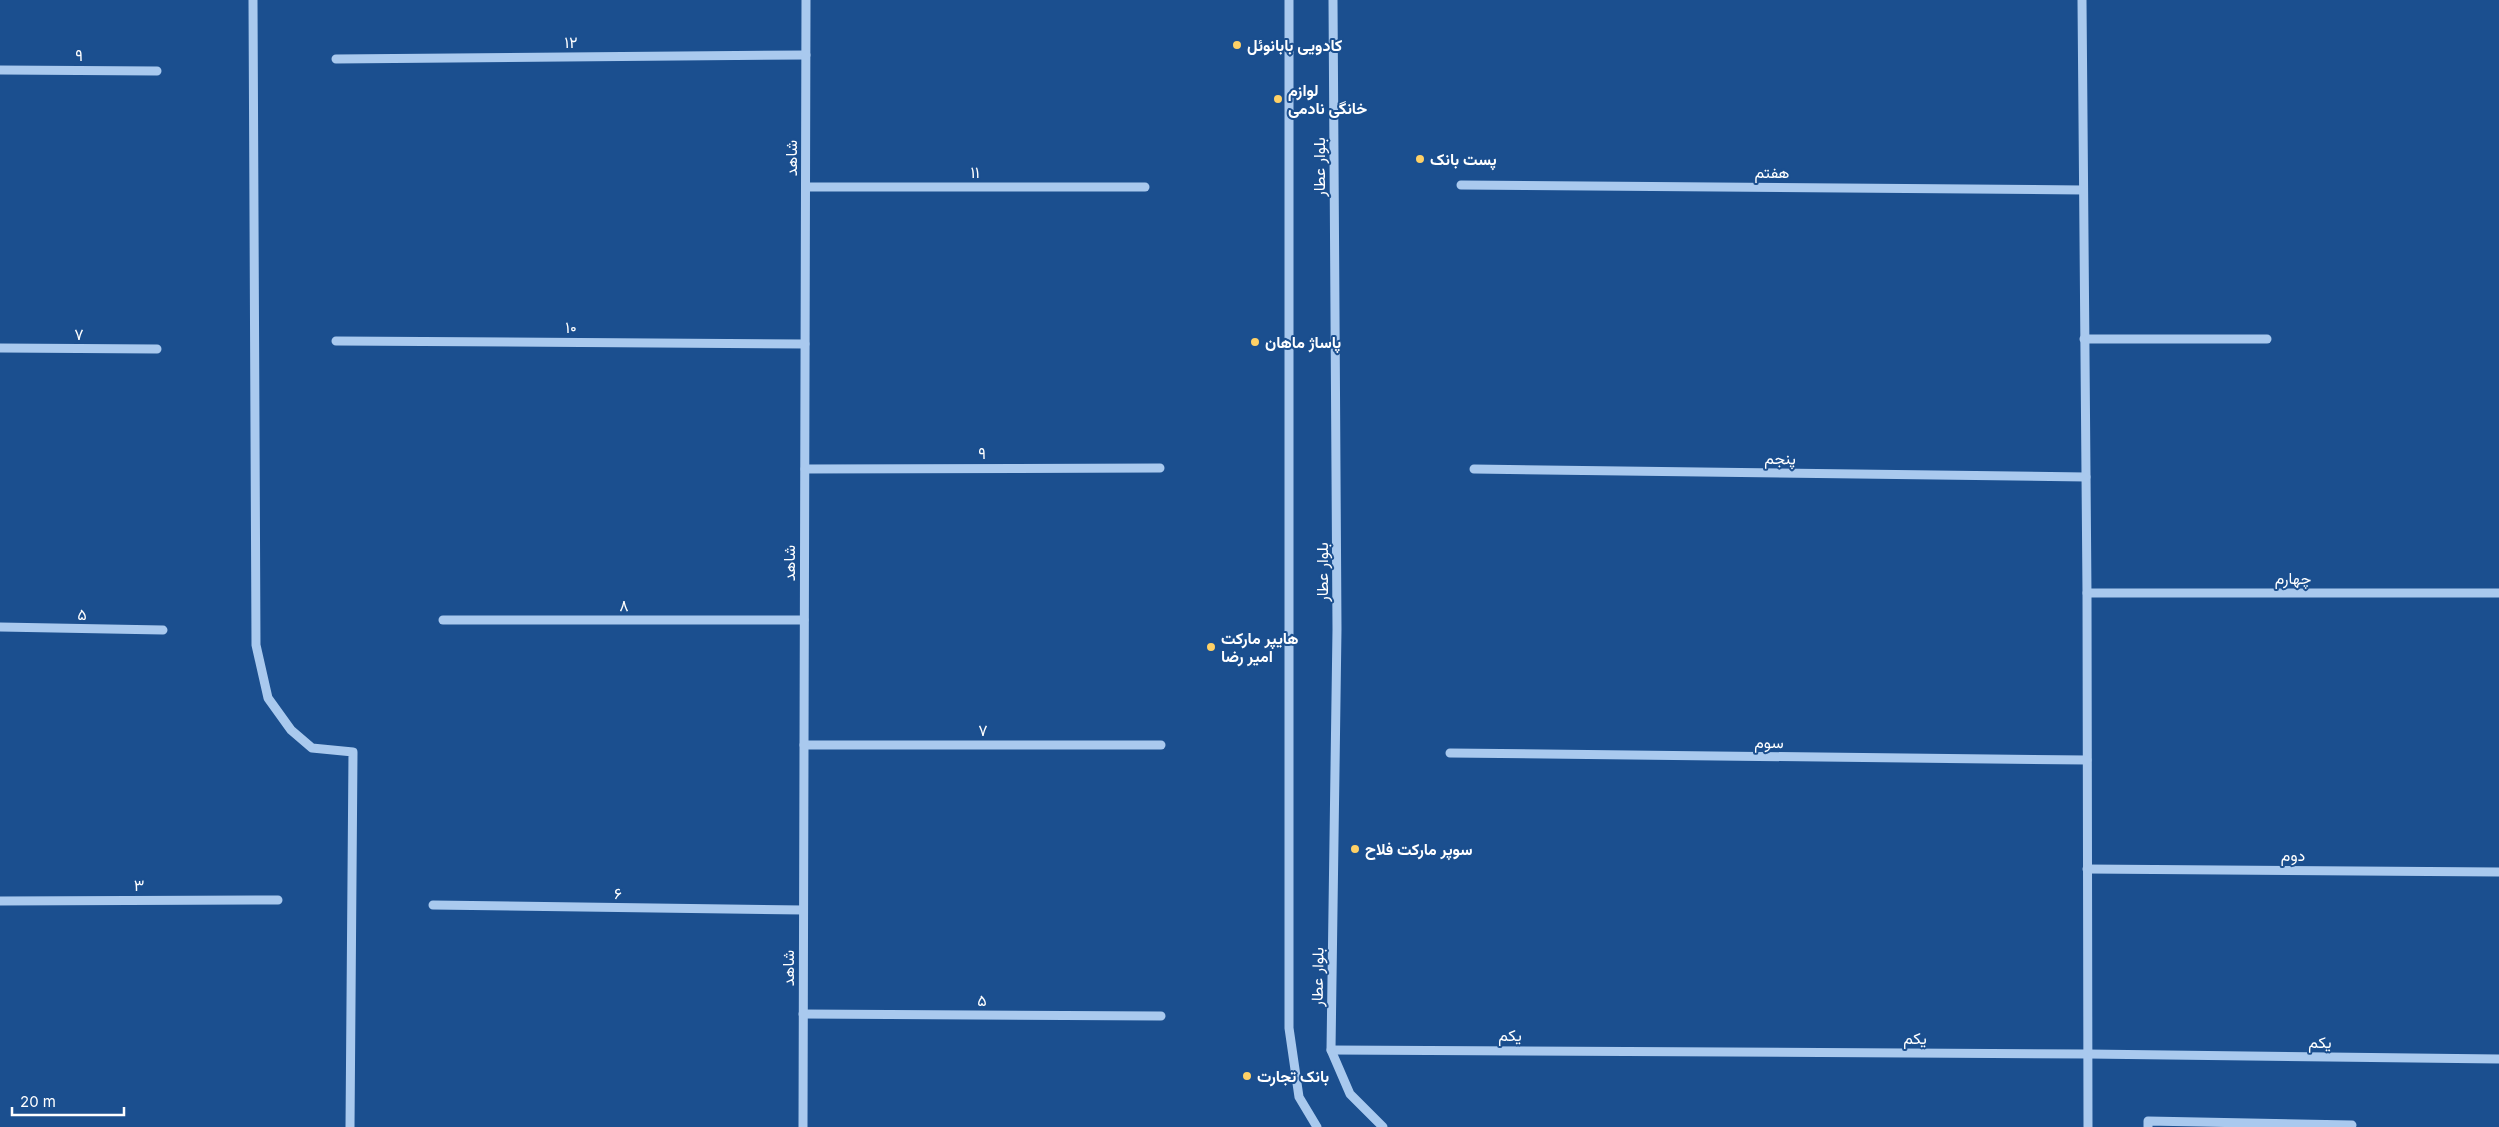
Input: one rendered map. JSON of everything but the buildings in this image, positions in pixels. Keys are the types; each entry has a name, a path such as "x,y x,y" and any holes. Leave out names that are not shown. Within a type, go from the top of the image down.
{"street":[{"path":"253,0 256,645 268,698 291,730 312,748 353,752 350,1127"},
{"name":"شاهد","path":"803,1127 806,0"},
{"name":"بلوار عطار","path":"1289,0 1289,1028 1299,1097 1317,1127"},
{"name":"بلوار عطار","path":"1333,0 1337,629 1331,1050 1350,1094 1383,1127"},
{"path":"2082,0 2087,593 2088,1127"},
{"name":"۱۲","path":"336,60 806,55"},
{"name":"۹","path":"0,70 157,71"},
{"name":"هفتم","path":"1461,185 2083,190"},
{"name":"۱۱","path":"806,187 1145,187"},
{"path":"2084,339 2267,339"},
{"name":"۱۰","path":"336,341 805,344"},
{"name":"۷","path":"0,348 157,349"},
{"name":"۹","path":"804,469 1160,468"},
{"name":"پنجم","path":"1474,469 2086,477"},
{"name":"چهارم","path":"2087,593 2499,593"},
{"name":"۸","path":"443,620 804,620"},
{"name":"۵","path":"0,627 163,630"},
{"name":"۷","path":"804,745 1161,745"},
{"name":"سوم","path":"1450,753 2087,760"},
{"name":"دوم","path":"2087,869 2499,872"},
{"name":"۳","path":"0,901 278,900"},
{"name":"۶","path":"433,905 803,910"},
{"name":"۵","path":"803,1014 1161,1016"},
{"name":"یکم","path":"1331,1050 2088,1054 2499,1059"},
{"path":"2148,1127 2148,1121 2352,1125"}],"place":[{"name":"کادویی بابانوئل","path":"1237,45"},
{"name":"لوازم خانگی نادمی","path":"1278,99"},
{"name":"پست بانک","path":"1420,159"},
{"name":"پاساژ ماهان","path":"1255,342"},
{"name":"هایپر مارکت امیر رضا","path":"1211,647"},
{"name":"سوپر مارکت فلاح","path":"1355,849"},
{"name":"بانک تجارت","path":"1247,1076"}]}
